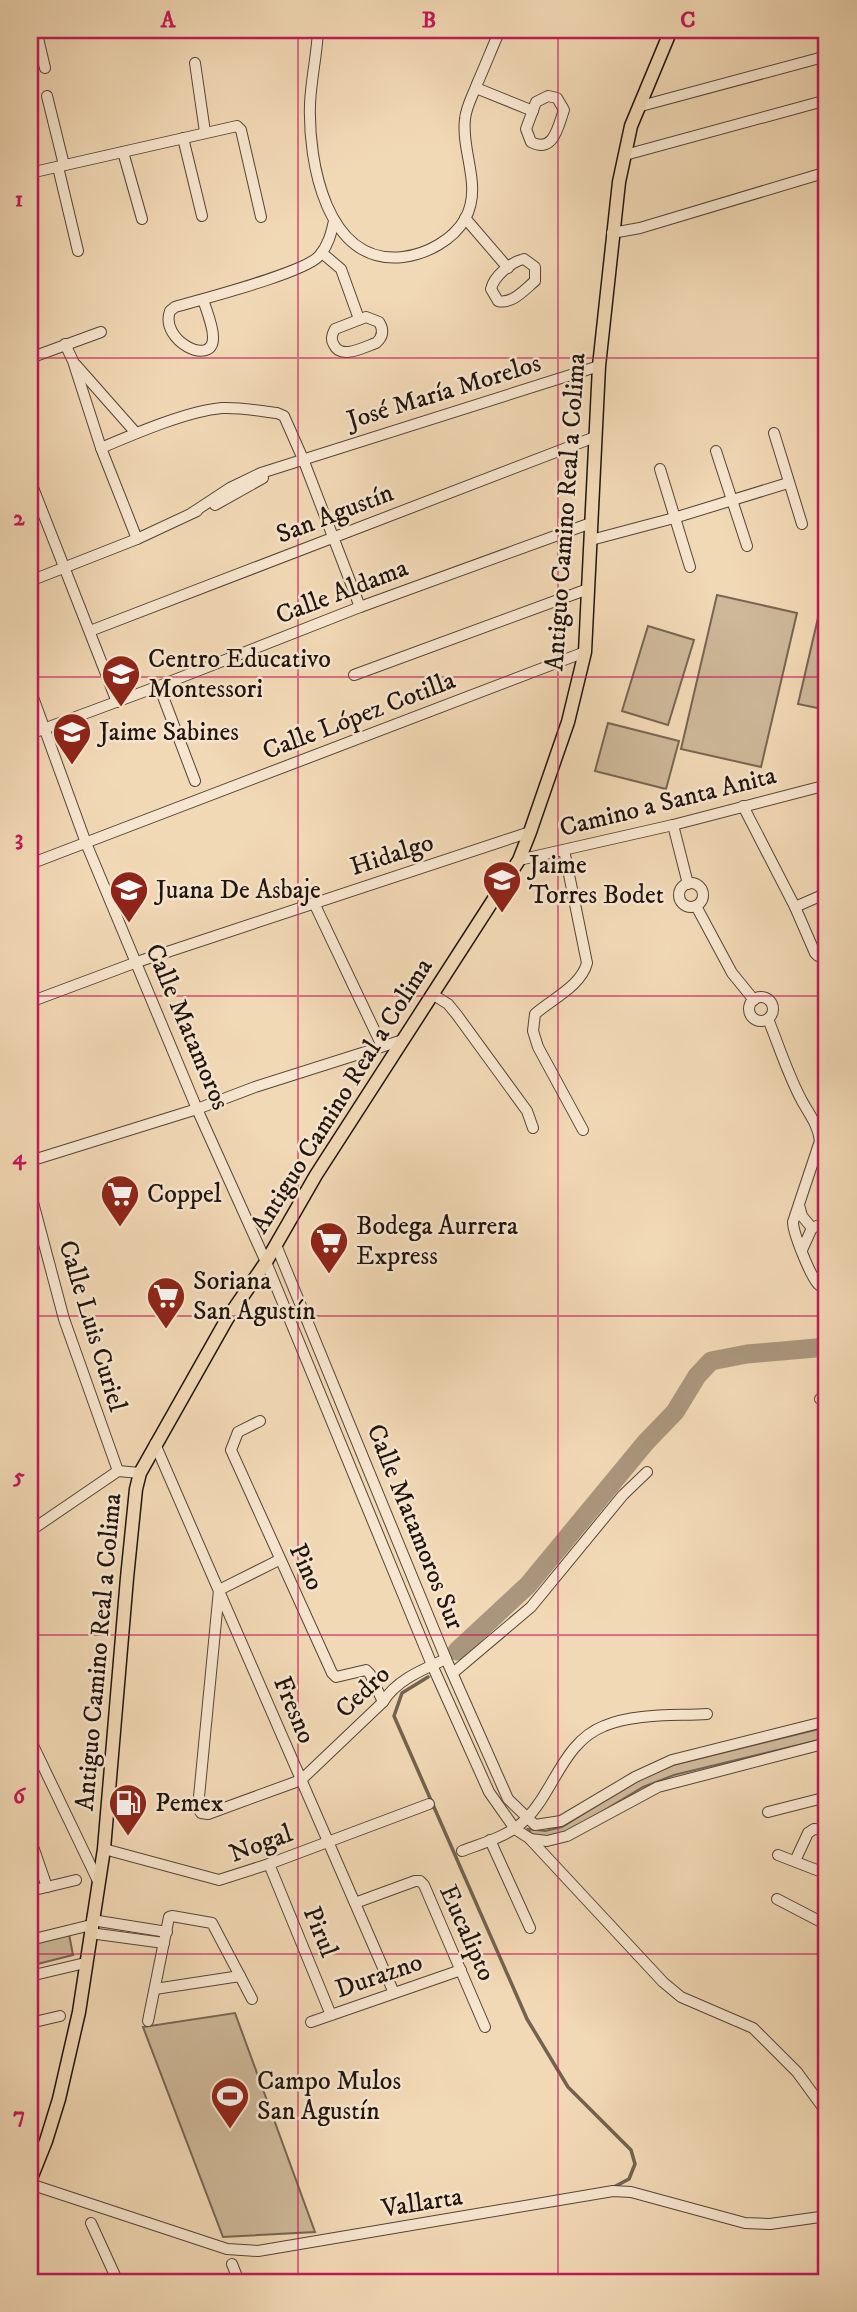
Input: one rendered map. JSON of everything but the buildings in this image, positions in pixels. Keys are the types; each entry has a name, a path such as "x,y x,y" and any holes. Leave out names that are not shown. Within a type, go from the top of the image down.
{"main road":[{"name":"Antiguo Camino Real a Colima","path":"30,2182 59,2099 79,2012 104,1849 127,1578 140,1473 227,1319 266,1262 316,1175 519,860 568,722 585,652 599,366 619,182 631,126 671,30"}],"street":[{"path":"36,30 45,68"},
{"path":"318,30 310,101 312,148 319,183 338,230 365,249 381,256 401,257 420,254 436,246 455,232 465,218 473,182 465,140 465,118 500,30"},
{"path":"641,106 827,57"},
{"path":"195,63 205,132"},
{"path":"476,88 533,111"},
{"path":"47,96 78,251"},
{"path":"548,96 557,98 563,105 564,110 553,140 545,145 531,142 527,134 533,111 540,99 548,96"},
{"path":"625,155 827,100"},
{"path":"30,173 233,126 239,128 261,217"},
{"path":"183,138 202,216"},
{"path":"123,152 142,219"},
{"path":"612,233 640,228 827,172"},
{"path":"465,218 508,268"},
{"path":"203,299 213,337 207,349 195,351 182,343 168,325 168,317 175,307 296,270 315,260 329,240 334,221"},
{"path":"321,253 341,268 359,319"},
{"path":"519,260 529,261 535,267 537,276 535,281 512,300 502,302 492,293 492,284 508,268 519,260"},
{"path":"370,317 379,322 382,331 379,340 347,353 338,350 332,338 335,329 359,319 370,317"},
{"path":"30,358 101,332"},
{"path":"65,344 137,540"},
{"path":"73,362 136,433"},
{"name":"José María Morelos","path":"30,581 137,540 192,513 245,480 281,466 599,366"},
{"path":"101,448 196,413 219,409 277,413 284,416 334,537 359,607"},
{"path":"774,433 802,524"},
{"name":"San Agustín","path":"90,631 595,438"},
{"path":"716,451 747,546"},
{"path":"660,469 690,567"},
{"path":"30,480 117,702"},
{"path":"590,540 789,483"},
{"name":"Calle Aldama","path":"30,734 359,607 591,523"},
{"path":"354,675 588,589"},
{"name":"Calle López Cotilla","path":"30,864 585,652"},
{"path":"159,686 195,781"},
{"name":"Calle Matamoros","path":"30,689 86,843 197,1109 266,1262"},
{"name":"Camino a Santa Anita","path":"519,860 673,825 827,785"},
{"path":"743,806 795,907 815,953 818,956 827,955"},
{"path":"673,825 688,884"},
{"name":"Hidalgo","path":"30,1002 136,962 530,832"},
{"path":"564,850 587,963 584,973 576,981 534,1014 533,1031 538,1047 583,1130"},
{"path":"688,884 697,885 703,893 701,902 696,906 685,905 680,898 681,889 688,884"},
{"path":"795,907 827,893"},
{"path":"314,903 382,1046"},
{"path":"696,906 733,973 754,1000"},
{"path":"432,994 448,1004 457,1015 527,1111 533,1128"},
{"path":"763,998 771,1002 773,1011 768,1019 759,1020 751,1015 750,1007 754,1000 763,998"},
{"path":"768,1019 802,1101 819,1132 820,1141 793,1222 793,1232 818,1285 827,1291"},
{"path":"30,1161 403,1040"},
{"name":"Calle Luis Curiel","path":"30,1191 64,1319 118,1471"},
{"path":"799,1205 802,1216 812,1228"},
{"path":"803,1250 812,1228 827,1222"},
{"name":"Calle Matamoros Sur","path":"276,1245 446,1659 508,1799 527,1819"},
{"name":"Calle Matamoros Sur","path":"266,1262 432,1665 489,1792 515,1829"},
{"path":"327,1413 343,1406"},
{"name":"Pino","path":"260,1421 238,1432 231,1450 279,1560 332,1673 336,1677 342,1677 366,1670 383,1702"},
{"name":"Fresno","path":"155,1444 394,1993"},
{"path":"30,1531 118,1471 140,1473"},
{"path":"453,1673 531,1607 623,1495 647,1472"},
{"path":"219,1590 279,1560"},
{"name":"Cedro","path":"219,1590 198,1807 201,1813 208,1814 301,1780 383,1702 390,1691 446,1659"},
{"path":"462,1851 515,1829 527,1819 571,1752 590,1734 604,1726 648,1717 707,1714"},
{"path":"527,1819 535,1825 561,1821 635,1777 672,1760 827,1721"},
{"path":"30,1740 98,1881"},
{"path":"529,1838 547,1841 567,1836 657,1787 827,1743"},
{"path":"768,1812 827,1797"},
{"name":"Nogal","path":"104,1849 219,1880 270,1864 429,1804"},
{"path":"795,1861 808,1833 825,1825"},
{"path":"515,1829 529,1838 663,1982 681,1997 753,2028 797,2072 827,2113"},
{"path":"30,1838 47,1887"},
{"path":"490,1840 530,1928"},
{"path":"778,1855 827,1874"},
{"name":"Pirul","path":"270,1864 331,2015"},
{"path":"30,1891 76,1880"},
{"name":"Eucalipto","path":"355,1903 415,1881 425,1885 485,2027"},
{"path":"777,1899 827,1925"},
{"path":"148,2021 169,1917 174,1915 209,1921 213,1925 251,1999"},
{"path":"30,1940 91,1926 167,1931"},
{"path":"91,1926 164,1943"},
{"path":"30,1976 85,1963"},
{"name":"Durazno","path":"311,2022 461,1970"},
{"path":"155,1989 240,1976"},
{"path":"30,2023 60,2015"},
{"name":"Vallarta","path":"30,2182 227,2249 258,2251 613,2191 631,2192 745,2222 770,2224 827,2216"},
{"path":"91,2223 118,2282"},
{"path":"232,2264 239,2282"}],"shaded area":[{"path":"827,579 827,710 798,704"},
{"path":"717,595 797,613 761,767 681,749"},
{"path":"648,626 694,640 668,725 622,711"},
{"path":"608,723 679,741 666,789 595,771"},
{"path":"827,1727 827,1738 674,1775 643,1787 565,1834 548,1838 534,1837 528,1829 545,1831 562,1827 638,1780 673,1765"},
{"path":"69,1934 73,1955 30,1966 30,1944"},
{"name":"Campo Mulos San Agustín","path":"235,2013 315,2232 223,2237 143,2027"}],"waterway":[{"path":"457,1651 528,1585 646,1442 675,1412 697,1376 711,1361 747,1354 827,1347"},
{"path":"454,1656 457,1651"},
{"path":"428,1677 402,1693 394,1716 527,2019 568,2087 631,2150 635,2164 629,2179 612,2188"}],"place":[{"name":"Centro Educativo Montessori","path":"121,708"},
{"name":"Jaime Sabines","path":"72,766"},
{"name":"Jaime Torres Bodet","path":"502,914"},
{"name":"Juana De Asbaje","path":"129,924"},
{"name":"Coppel","path":"120,1228"},
{"name":"Bodega Aurrera Express","path":"329,1275"},
{"name":"Soriana San Agustín","path":"166,1330"},
{"name":"Pemex","path":"128,1837"},
{"name":"Campo Mulos San Agustín","path":"230,2130"}]}
